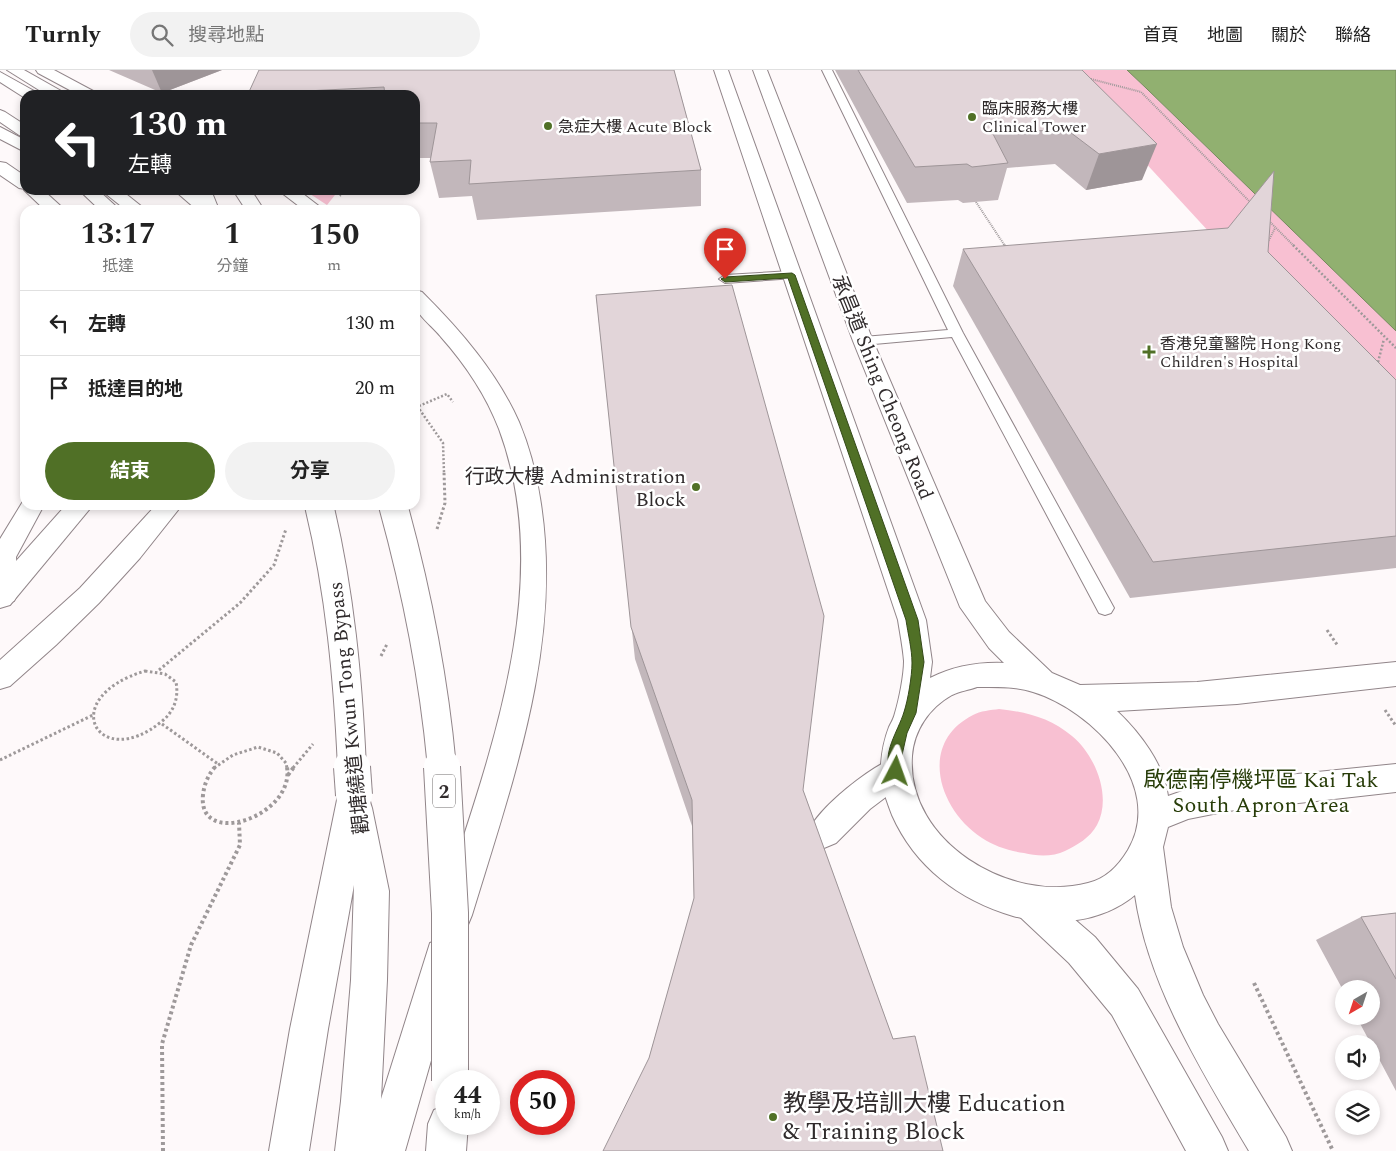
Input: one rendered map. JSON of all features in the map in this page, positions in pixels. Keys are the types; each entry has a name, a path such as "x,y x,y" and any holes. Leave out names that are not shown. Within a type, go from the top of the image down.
{"main road":[{"path":"43,70 81,90"},
{"name":"承昌道 Shing Cheong Road","path":"721,70 912,620 918,662 910,713"},
{"name":"承昌道 Shing Cheong Road","path":"760,70 863,341 974,607 999,640 1042,682"},
{"path":"24,72 51,90"},
{"path":"0,76 23,90"},
{"path":"0,115 20,129"},
{"path":"0,132 20,144"},
{"path":"0,167 20,181"},
{"path":"39,195 50,205"},
{"path":"94,195 105,205"},
{"path":"117,195 130,205"},
{"path":"190,195 203,205"},
{"path":"294,195 308,205"},
{"path":"385,1151 508,738 520,691 529,638 534,584 530,507 511,430 487,384 452,337 420,302"},
{"path":"2,595 3,557 29,510"},
{"path":"2,595 78,510"},
{"path":"0,677 44,638 106,578 166,510"},
{"name":"觀塘繞道 Kwun Tong Bypass","path":"319,510 330,549 340,603 348,683 354,795 372,892 370,980 361,1101 355,1151"},
{"name":"2","path":"394,510 406,549 418,603 439,734 448,835 450,1070"},
{"path":"1077,698 1130,699 1175,697 1396,674"},
{"name":"承昌道 Shing Cheong Road","path":"1150,832 1133,872 1119,886 1095,899 1068,905 1031,904 994,893 961,874 932,849 911,820 900,795 896,771 895,755 900,733 910,713 921,701 947,683 978,675 1012,675 1042,682 1077,698 1101,714 1121,735 1135,754 1145,775 1151,796 1150,832 1155,914 1173,972 1198,1026 1272,1151"},
{"path":"824,832 859,798 896,771"},
{"path":"1150,832 1188,804 1228,796 1396,778"},
{"path":"289,1151 309,1029 354,795"},
{"name":"承昌道 Shing Cheong Road","path":"1031,904 1082,950 1125,1002 1208,1151"},
{"path":"446,1151 447,1135"}],"lane":[{"path":"827,70 956,332 1105,608"},
{"path":"725,279 792,275"},
{"path":"863,341 956,332"}],"path":[{"path":"1083,74 1087,78 1141,92 1255,208"},
{"path":"976,202 1007,248"},
{"path":"1268,221 1396,348"},
{"path":"1267,245 1275,228"},
{"path":"1374,374 1384,339"},
{"path":"420,406 447,394 453,402"},
{"path":"159,670 240,603 274,565 286,532 286,523"},
{"path":"159,670 170,674 177,682 178,702 162,724 150,732 135,737 115,739 99,733 94,725 93,715 97,703 105,692 117,681 131,674 159,670"},
{"path":"0,760 93,715"},
{"path":"162,724 218,764"},
{"path":"258,747 270,749 280,754 286,763 288,774 286,787 279,799 255,819 225,824 214,820 206,811 202,800 203,788 208,775 218,764 230,755 244,750 258,747"},
{"path":"163,1151 162,1044 191,945 240,845 239,823"},
{"path":"1254,983 1332,1151"}],"shaded area":[{"path":"1060,70 1127,70 1396,331 1396,435"},
{"path":"1127,70 1396,70 1396,331 1147,89"},
{"path":"312,195 335,195 327,205"},
{"path":"999,709 1029,714 1047,720 1072,736 1088,754 1099,778 1103,802 1097,825 1091,834 1079,844 1060,853 1050,855 1018,852 982,838 967,826 954,810 945,794 940,776 940,759 945,742 956,727 973,715"}],"building":[{"name":"急症大樓 Acute Block","path":"259,70 674,70 701,170 469,184 471,160 430,162 437,123 420,123 420,90 384,90 384,87 326,90 250,90"},
{"path":"858,70 1082,70 1157,144 1099,154 1066,129 993,134 1008,163 972,167 967,164 915,167"},
{"path":"1274,171 1268,252 1396,380 1396,536 1153,562 963,249 1228,228"},
{"path":"732,285 824,616 803,790 893,1039 915,1036 943,1151 603,1151 649,1058 694,898 692,800 631,627 596,295"},
{"path":"1396,913 1396,979 1361,917"}],"place":[{"name":"臨床服務大樓 Clinical Tower","path":"972,117"},
{"name":"急症大樓 Acute Block","path":"548,126"},
{"name":"香港兒童醫院 Hong Kong Children's Hospital","path":"1149,352"},
{"name":"行政大樓 Administration Block","path":"696,487"},
{"name":"教學及培訓大樓 Education & Training Block","path":"773,1117"}],"district":[{"name":"啟德南停機坪區 Kai Tak South Apron Area","path":"1261,792"}],"route":[{"path":"725,279 792,275 906,602 912,620 918,662 910,713 900,733 895,755 896,771"}]}
